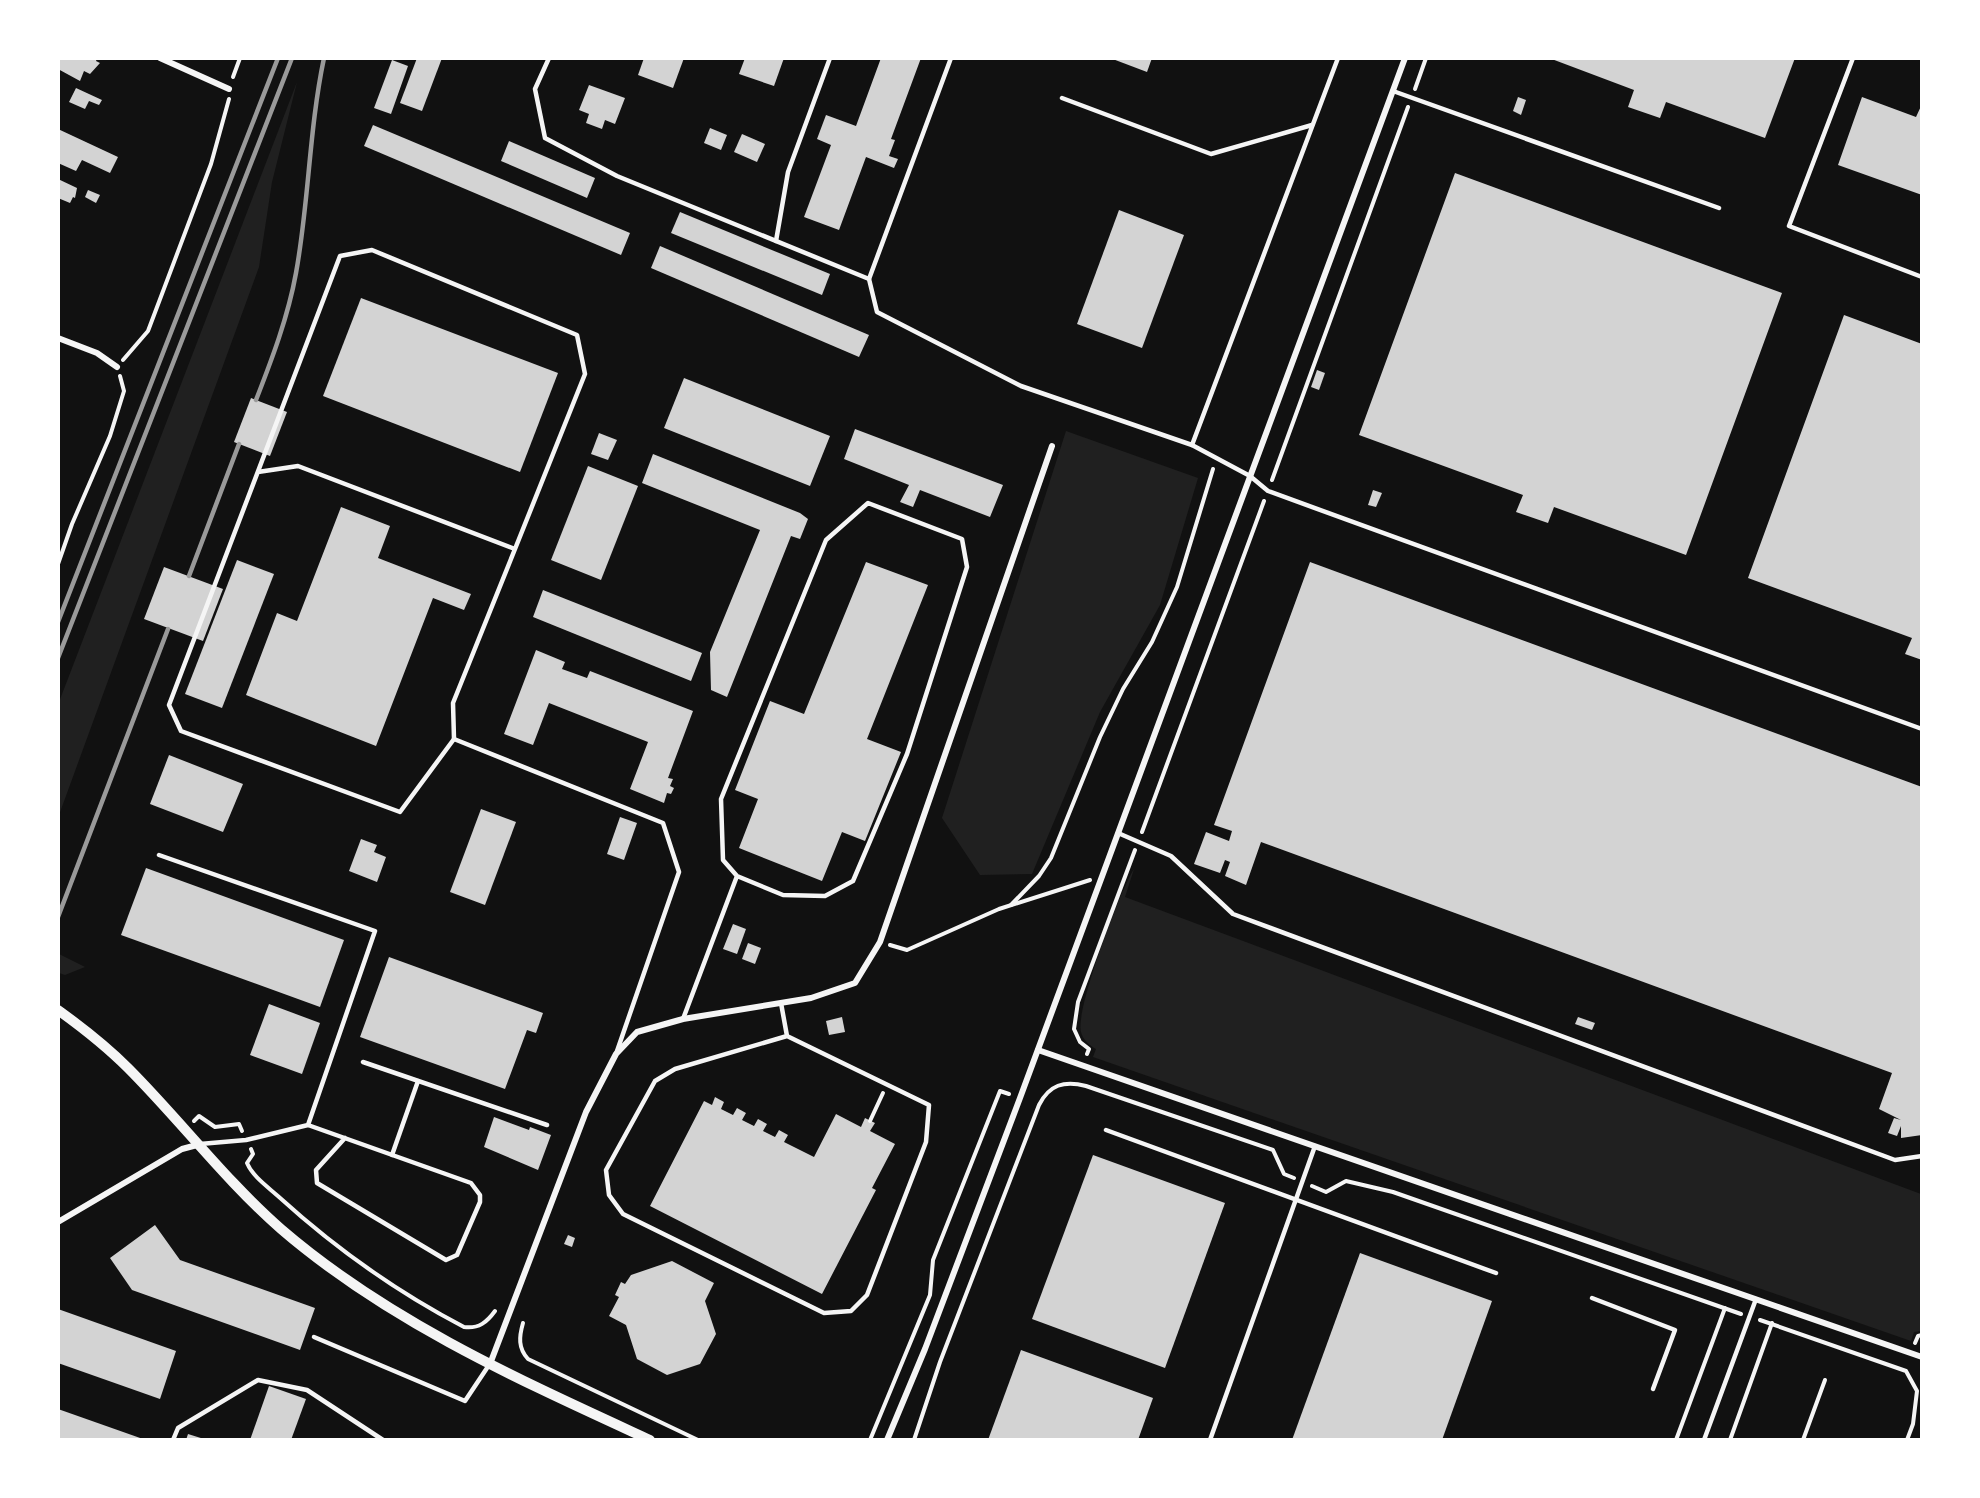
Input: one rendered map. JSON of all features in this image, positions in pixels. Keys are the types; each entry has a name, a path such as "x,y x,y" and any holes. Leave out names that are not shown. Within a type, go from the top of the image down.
{"street":[{"path":"160,58 229,89"},
{"path":"887,1440 925,1349 1038,1050 1405,58"},
{"path":"58,338 97,353 117,367"},
{"path":"490,1364 586,1112 616,1054 637,1032 682,1019 810,999 855,983 880,942 1052,446"},
{"path":"58,1010 98,1040 129,1069 197,1145 280,1228 345,1278 404,1316 490,1364 650,1440"},
{"path":"1038,1050 1922,1357"},
{"path":"58,1222 182,1149 197,1145"}],"lane":[{"path":"549,58 536,89 545,138 617,177 869,279"},
{"path":"776,241 788,172 830,58"},
{"path":"951,58 869,279 877,312 1021,386 1192,445 1250,476 1268,491 1922,729"},
{"path":"1192,445 1338,58"},
{"path":"1853,58 1789,226 1922,277"},
{"path":"1393,91 1719,208"},
{"path":"1062,98 1210,154 1312,125"},
{"path":"372,250 577,335 585,374 515,549 453,703 454,739 400,812 181,731 169,705 340,255 372,250"},
{"path":"258,472 298,466 515,549"},
{"path":"868,503 962,539 967,567 907,754 853,881 825,896 783,895 736,876 723,860 721,799 826,540 868,503"},
{"path":"454,739 663,823 679,872 616,1054"},
{"path":"1118,833 1172,856 1233,914 1895,1160 1922,1156"},
{"path":"159,855 375,931 308,1125"},
{"path":"682,1019 736,876"},
{"path":"781,1003 787,1036"},
{"path":"787,1036 929,1105 926,1143 867,1295 851,1311 824,1313 622,1214 609,1195 606,1170 655,1081 675,1069 787,1036"},
{"path":"363,1062 547,1125"},
{"path":"392,1155 418,1081"},
{"path":"197,1145 246,1140 308,1125 345,1138 392,1155 471,1184 476,1188 480,1202 461,1249 452,1259 446,1260 317,1183 316,1170 345,1138"},
{"path":"1106,1130 1496,1273"},
{"path":"1210,1440 1315,1146"},
{"path":"1592,1298 1675,1330 1653,1389"},
{"path":"1704,1440 1756,1299"},
{"path":"314,1337 465,1401 490,1364"},
{"path":"173,1440 178,1428 258,1380 307,1390 382,1440"}],"path":[{"path":"58,564 72,524 110,436 124,391 117,367 148,331 211,164 224,118 229,89 240,58"},
{"path":"1076,1083 1089,1049 1080,1042 1074,1029 1078,1002 1426,58"},
{"path":"1011,904 1039,876 1051,858 1100,737 1110,722 1123,689 1157,631 1194,539 1217,457"},
{"path":"880,942 907,950 1011,904 1102,877"},
{"path":"914,1440 940,1362 1039,1105 1045,1092 1055,1086 1076,1083 1273,1150 1284,1174 1326,1191 1346,1181 1393,1192 1906,1371 1917,1391 1913,1424 1907,1440"},
{"path":"870,1121 887,1084"},
{"path":"870,1440 930,1295 933,1260 1000,1091 1020,1098"},
{"path":"184,1130 199,1116 215,1127 239,1124 254,1154 247,1163 262,1182 345,1251 407,1295 464,1327 474,1328 484,1323 495,1311"},
{"path":"1676,1440 1725,1308"},
{"path":"523,1323 519,1343 528,1359 698,1440"},
{"path":"1730,1440 1772,1323"},
{"path":"1803,1440 1825,1380"}],"shaded area":[{"path":"297,82 272,182 259,267 59,815 59,702"},
{"path":"1066,431 1198,478 1160,605 1100,712 1032,874 980,875 942,818"},
{"path":"1134,869 1125,897 1921,1194 1921,1331 1914,1332 1911,1341 1093,1057 1096,1049 1087,1042 1081,1032 1085,1001 1109,924"},
{"path":"59,954 85,967 65,975 59,973"}],"building":[{"path":"58,58 97,58 96,61 100,63 90,74 84,71 80,81 58,69"},
{"path":"417,58 442,58 422,111 400,103"},
{"path":"644,58 684,58 673,88 638,75"},
{"path":"745,58 784,58 774,86 739,74"},
{"path":"881,58 921,58 891,139 895,140 889,156 898,159 894,168 866,157 839,230 804,217 831,145 817,139 826,115 856,126"},
{"path":"1110,58 1152,58 1147,72"},
{"path":"1549,58 1795,58 1765,138 1666,102 1660,118 1628,107 1634,90"},
{"path":"392,60 408,66 391,114 374,108"},
{"path":"589,85 625,98 615,124 605,120 602,129 586,123 589,114 579,110"},
{"path":"76,88 102,100 99,105 89,101 85,109 69,102"},
{"path":"1518,97 1526,100 1521,115 1513,111"},
{"path":"1862,97 1916,117 1922,104 1922,195 1838,165"},
{"path":"373,125 630,233 621,255 364,146"},
{"path":"710,128 727,135 721,150 704,143"},
{"path":"58,129 118,157 110,173 82,160 76,171 58,163"},
{"path":"742,134 765,144 757,162 734,152"},
{"path":"509,141 595,178 587,198 501,161"},
{"path":"1455,173 1782,293 1686,555 1554,507 1548,523 1516,512 1523,495 1359,435"},
{"path":"58,179 77,188 75,198 73,197 70,203 58,198"},
{"path":"88,190 100,195 96,203 85,197"},
{"path":"1119,210 1184,235 1142,348 1077,324"},
{"path":"680,212 830,274 822,295 671,233"},
{"path":"660,246 869,335 859,357 651,268"},
{"path":"361,298 558,373 520,472 323,396"},
{"path":"1844,315 1922,344 1922,660 1905,654 1912,638 1748,578"},
{"path":"1317,370 1325,373 1319,390 1311,387"},
{"path":"684,378 830,436 810,486 664,428"},
{"path":"251,398 287,412 270,456 234,442"},
{"path":"855,429 1003,485 990,517 920,490 913,507 900,502 909,485 844,459"},
{"path":"599,433 617,440 608,460 591,454"},
{"path":"653,454 800,513 808,519 800,539 791,536 727,697 711,690 710,652 760,530 642,483"},
{"path":"588,466 638,486 601,580 551,560"},
{"path":"1373,490 1382,493 1376,507 1368,505"},
{"path":"341,507 390,526 378,558 471,594 464,610 433,598 376,746 246,695 277,613 297,621"},
{"path":"237,560 274,574 222,708 185,694"},
{"path":"866,562 928,585 867,739 901,752 865,841 842,832 822,881 739,848 758,799 735,790 770,701 804,714"},
{"path":"1310,562 1922,787 1922,1135 1901,1138 1901,1126 1897,1136 1888,1133 1894,1118 1901,1120 1879,1109 1892,1073 1261,842 1246,885 1225,876 1230,862 1225,860 1220,873 1194,864 1206,832 1229,841 1232,831 1214,825"},
{"path":"164,567 223,589 203,641 144,619"},
{"path":"543,590 702,653 691,681 533,617"},
{"path":"536,650 565,662 562,669 587,678 590,671 693,711 668,778 673,779 670,786 674,788 671,794 667,793 664,803 630,789 648,742 549,703 533,745 504,734"},
{"path":"169,755 243,784 223,832 150,804"},
{"path":"481,809 516,822 485,905 450,892"},
{"path":"620,817 637,823 624,860 607,854"},
{"path":"361,839 377,845 374,852 386,857 377,882 349,871"},
{"path":"146,868 344,940 320,1007 121,935"},
{"path":"733,924 746,929 737,954 723,949"},
{"path":"748,943 761,948 755,964 742,959"},
{"path":"389,957 543,1013 536,1033 527,1030 505,1089 360,1037"},
{"path":"269,1004 320,1023 302,1074 250,1055"},
{"path":"842,1017 845,1032 829,1035 826,1021"},
{"path":"1578,1017 1595,1023 1592,1030 1575,1024"},
{"path":"715,1097 724,1102 721,1109 733,1115 737,1108 746,1113 742,1120 754,1126 758,1119 767,1124 763,1131 775,1137 779,1130 788,1135 784,1142 814,1157 836,1114 861,1127 865,1118 875,1123 870,1131 895,1144 872,1188 876,1190 822,1294 650,1206 704,1101 712,1105"},
{"path":"494,1117 529,1130 530,1127 551,1135 538,1170 484,1147"},
{"path":"1093,1155 1225,1203 1165,1368 1032,1319"},
{"path":"155,1225 180,1260 315,1308 300,1350 132,1290 110,1258"},
{"path":"568,1235 575,1238 572,1247 564,1244"},
{"path":"1360,1253 1492,1301 1442,1440 1292,1440"},
{"path":"672,1261 714,1283 705,1301 716,1334 700,1364 667,1375 637,1359 626,1325 609,1316 619,1297 615,1295 621,1282 625,1284 631,1275"},
{"path":"58,1309 176,1351 160,1399 58,1363"},
{"path":"1021,1350 1153,1398 1138,1440 988,1440"},
{"path":"269,1386 306,1399 291,1440 250,1440"},
{"path":"58,1409 143,1439 143,1440 58,1440"},
{"path":"188,1434 204,1439 204,1440 186,1440"}],"railway":[{"path":"58,622 278,58"},
{"path":"58,658 292,58"},
{"path":"256,400 274,353 293,289 324,58"},
{"path":"189,576 239,444"},
{"path":"58,917 168,629"}]}
